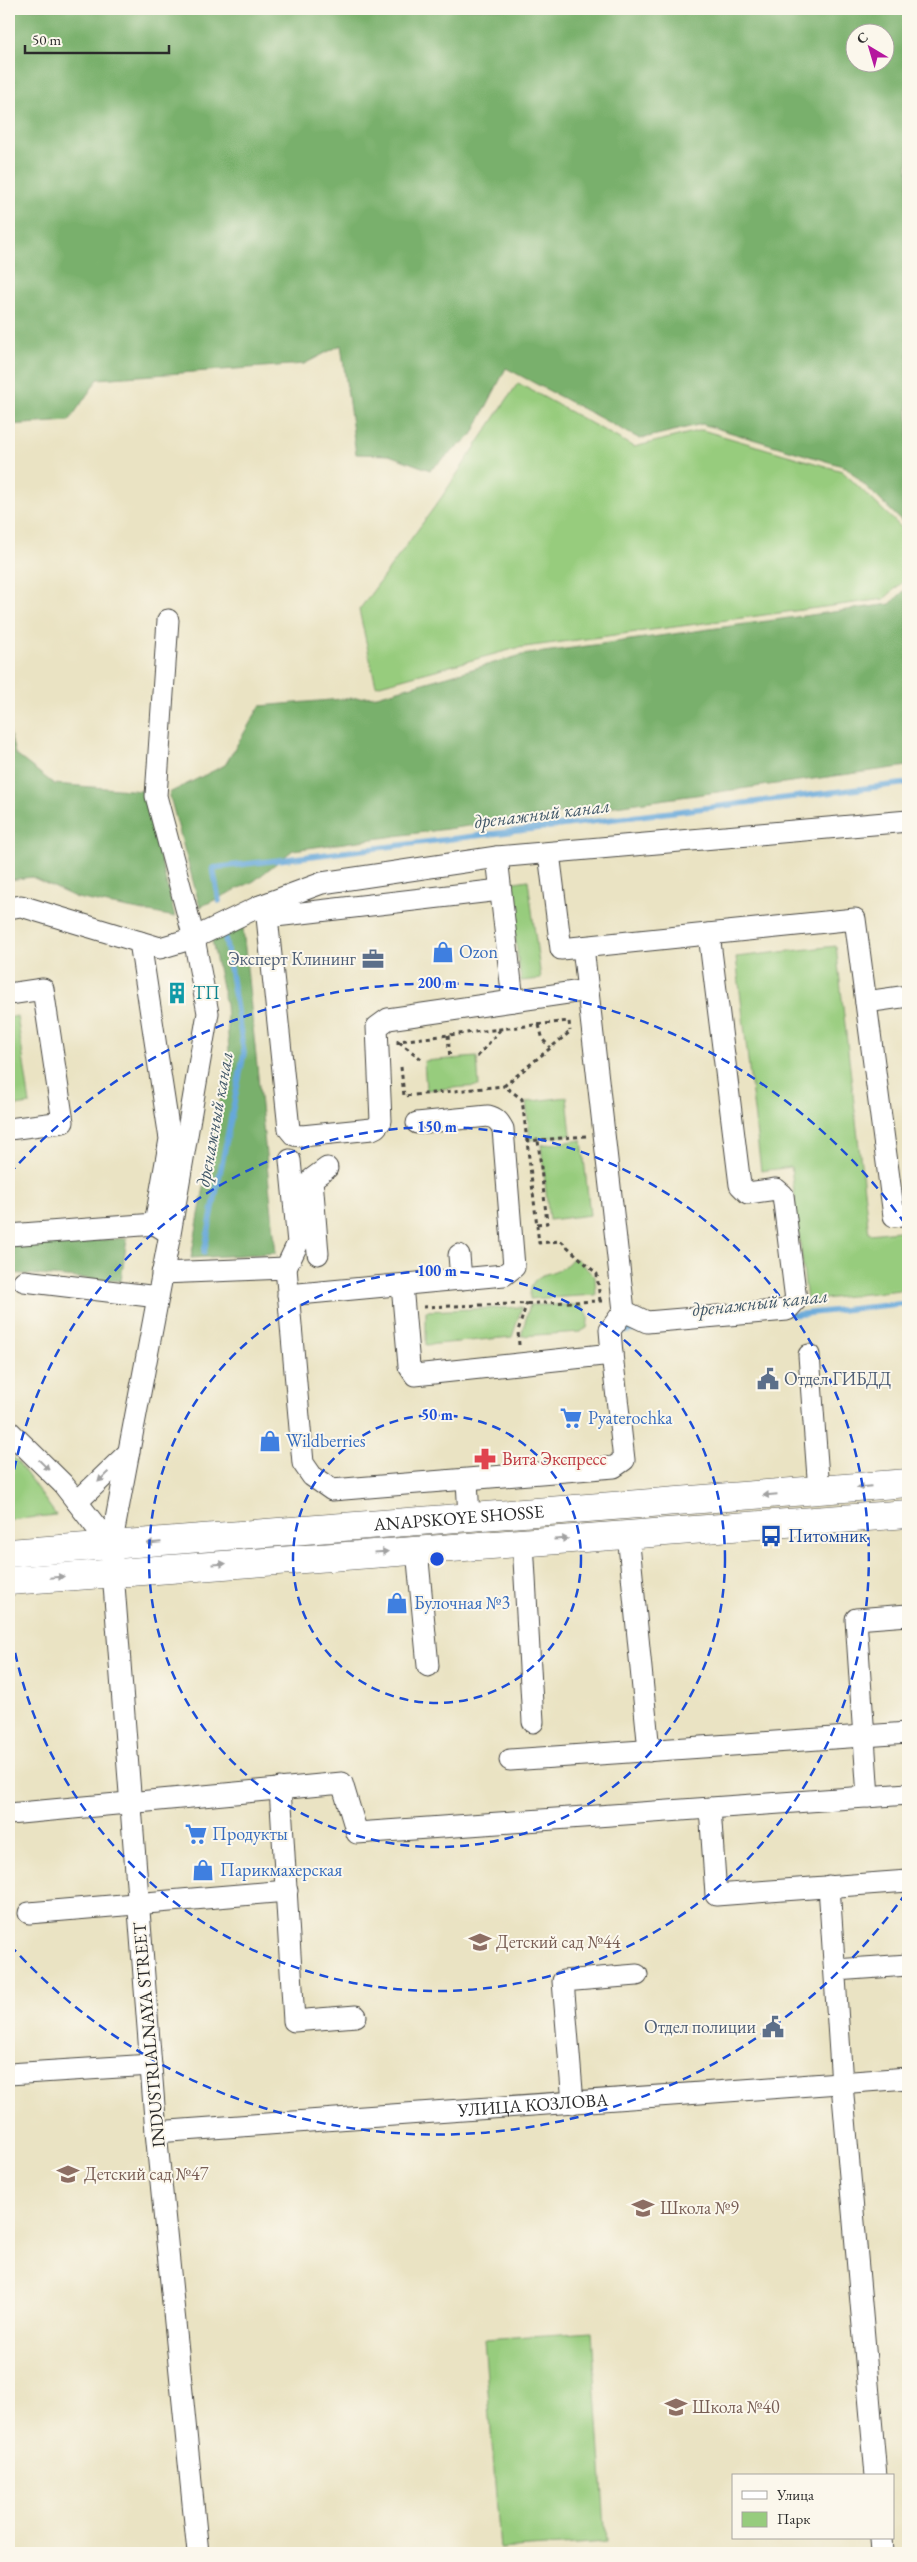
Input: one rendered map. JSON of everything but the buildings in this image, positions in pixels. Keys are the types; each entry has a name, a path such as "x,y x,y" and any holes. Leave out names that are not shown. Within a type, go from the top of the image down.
{"highway":[{"name":"ANAPSKOYE SHOSSE","path":"9,1581 112,1559 469,1518 908,1483"},
{"name":"ANAPSKOYE SHOSSE","path":"9,1552 112,1559 417,1550 908,1514"}],"street":[{"path":"162,1229 208,1013 194,938 156,796 168,620"},
{"path":"9,908 21,906 160,948 194,938 263,911 322,883 497,857 908,821"},
{"path":"549,853 561,949 855,919 894,1216 908,1214"},
{"path":"497,857 513,1001"},
{"path":"263,911 500,890"},
{"path":"263,911 287,1122 289,1129 294,1135 302,1136 372,1129 379,1124 381,1121 377,1027 388,1019 588,990"},
{"path":"623,1304 647,1322 787,1310 796,1300 783,1195 776,1190 748,1193 740,1185 709,934"},
{"path":"140,942 170,1139 162,1229"},
{"path":"290,1160 298,1242 288,1262 288,1295 303,1463 312,1476 332,1490 343,1491 614,1467 619,1464 625,1455 610,1330 623,1304 583,947"},
{"path":"9,994 43,989 63,1122 9,1129"},
{"path":"866,1002 908,996"},
{"path":"288,1295 504,1275 514,1267 503,1129 496,1118 488,1116 417,1122"},
{"path":"162,1273 288,1262 326,1254 312,1179 327,1168"},
{"path":"9,1235 162,1229"},
{"name":"INDUSTRIALNAYA STREET","path":"162,1229 162,1273 129,1452 112,1559 156,2132 198,2553"},
{"path":"459,1255 461,1279"},
{"path":"24,1281 158,1297"},
{"path":"402,1284 409,1366 415,1374 612,1354"},
{"path":"809,1355 819,1491"},
{"path":"9,1431 63,1484 77,1502 112,1559"},
{"path":"77,1502 129,1452"},
{"path":"467,1480 469,1518"},
{"path":"628,1534 649,1751"},
{"path":"523,1542 533,1722"},
{"path":"417,1550 428,1666"},
{"path":"868,1797 856,1619 908,1616"},
{"path":"510,1760 908,1733"},
{"path":"9,1814 342,1783 357,1833 908,1794"},
{"path":"280,1788 294,2021 356,2016"},
{"path":"710,1808 716,1894 908,1881"},
{"path":"829,1886 842,2084 876,2474"},
{"path":"29,1913 286,1891"},
{"path":"835,1970 908,1965"},
{"path":"573,2103 563,1980 637,1975"},
{"path":"9,2074 151,2065"},
{"name":"УЛИЦА КОЗЛОВА","path":"156,2132 908,2078"},
{"path":"881,2540 882,2553"}],"path":[{"path":"398,1041 569,1021 570,1031"},
{"path":"540,1024 544,1040 550,1047"},
{"path":"400,1060 404,1096 504,1086 570,1031 592,1028"},
{"path":"477,1057 500,1029"},
{"path":"448,1035 450,1059"},
{"path":"398,1041 399,1050"},
{"path":"398,1041 424,1061"},
{"path":"504,1086 522,1099 539,1243 561,1240 597,1274 600,1301"},
{"path":"527,1141 604,1134"},
{"path":"537,1224 547,1223 538,1140"},
{"path":"404,1308 527,1302 600,1301 623,1304"},
{"path":"521,1364 518,1331 527,1302"}],"green space":[{"path":"9,9 908,9 908,527 846,467 702,424 640,439 506,368 472,435 430,470 389,455 356,454 341,345 304,364 98,379 69,421 9,425"},
{"path":"518,383 634,447 702,430 842,471 908,534 908,577 884,599 517,648 376,686 359,610 441,498"},
{"path":"908,587 908,766 293,850 254,881 200,907 169,793 225,765 260,706 377,696 522,655 890,604"},
{"path":"9,729 15,754 54,784 143,791 175,917 77,898 32,877 9,880"},
{"path":"528,880 541,979 521,981 508,883"},
{"path":"242,919 276,1253 191,1258 229,1052 226,1005 211,936"},
{"path":"836,946 869,1234 908,1230 908,1289 807,1301 791,1167 761,1171 736,957"},
{"path":"17,1016 30,1104 9,1107 9,1018"},
{"path":"477,1057 479,1086 426,1090 424,1061"},
{"path":"567,1097 571,1135 530,1140 526,1102"},
{"path":"582,1140 590,1215 549,1220 541,1145"},
{"path":"127,1238 121,1281 9,1273 9,1247"},
{"path":"572,1259 577,1259 595,1277 596,1295 530,1299 531,1289 539,1277 559,1269"},
{"path":"9,1293 12,1326 9,1360"},
{"path":"530,1305 581,1305 588,1315 587,1328 580,1332 521,1336"},
{"path":"522,1307 512,1337 426,1345 426,1311"},
{"path":"9,1453 18,1462 56,1515 9,1520"},
{"path":"592,2332 606,2542 500,2549 484,2339"}],"waterway":[{"name":"дренажный канал","path":"219,901 213,868 908,783"},
{"name":"дренажный канал","path":"204,1253 244,1053 224,931"},
{"name":"дренажный канал","path":"792,1315 908,1303"},
{"name":"дренажный канал","path":"616,1332 643,1329"}],"place":[{"name":"Ozon","path":"443,952"},
{"name":"Эксперт Клининг","path":"373,959"},
{"name":"ТП","path":"177,993"},
{"name":"Отдел ГИБДД","path":"768,1379"},
{"name":"Pyaterochka","path":"571,1418"},
{"name":"Wildberries","path":"270,1441"},
{"name":"Вита Экспресс","path":"485,1459"},
{"name":"Питомник","path":"771,1536"},
{"name":"Булочная №3","path":"397,1603"},
{"name":"Продукты","path":"196,1834"},
{"name":"Парикмахерская","path":"203,1870"},
{"name":"Детский сад №44","path":"480,1942"},
{"name":"Отдел полиции","path":"773,2027"},
{"name":"Детский сад №47","path":"68,2174"},
{"name":"Школа №9","path":"643,2208"},
{"name":"Школа №40","path":"676,2407"}]}
